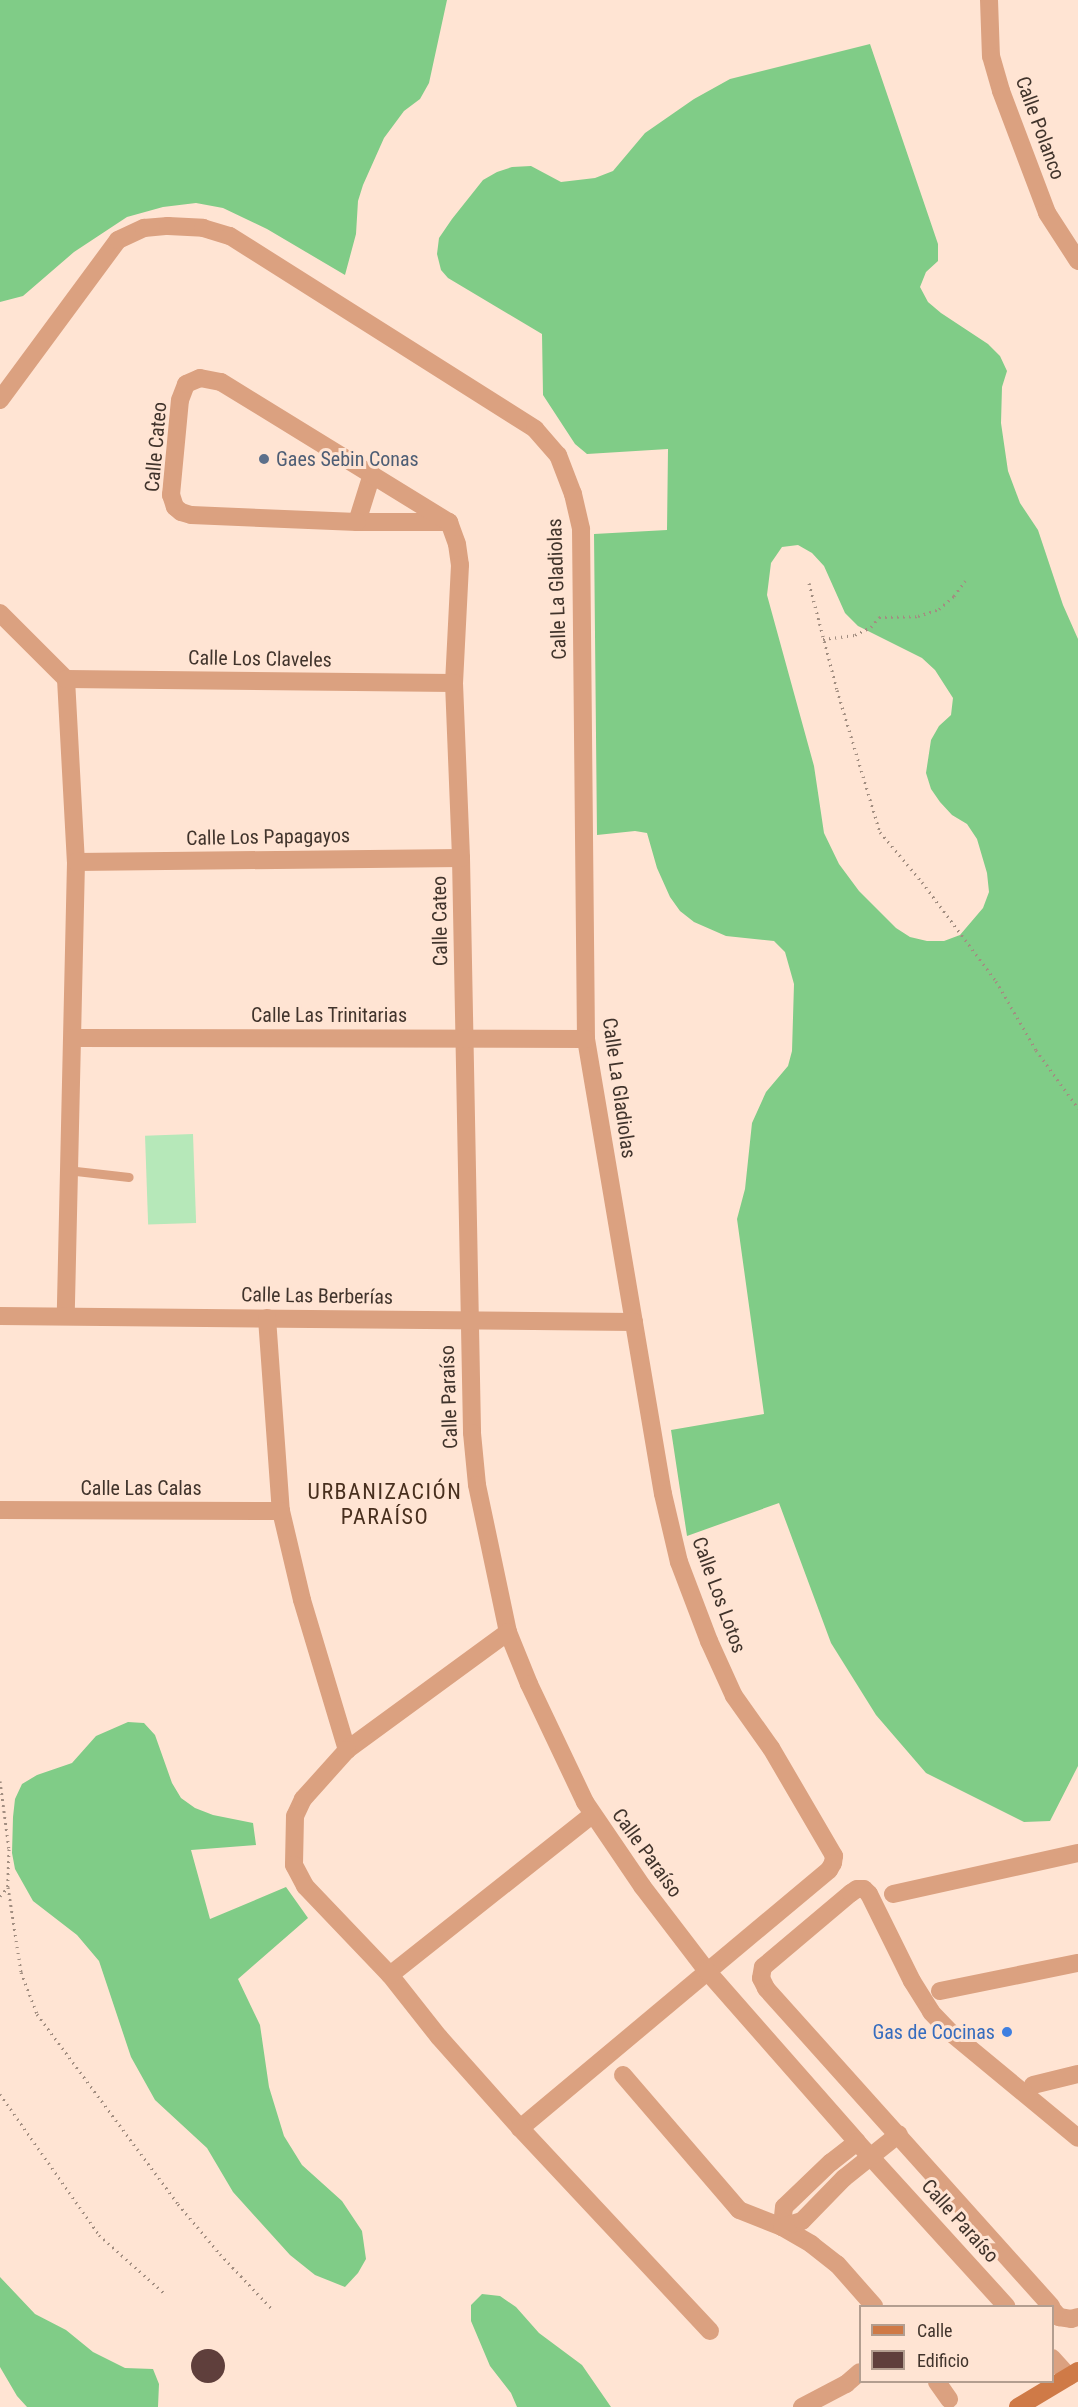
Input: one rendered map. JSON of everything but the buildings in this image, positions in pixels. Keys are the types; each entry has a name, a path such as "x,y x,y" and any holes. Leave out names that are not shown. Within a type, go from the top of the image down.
{"street":[{"name":"Calle Polanco","path":"989,0 992,56 1001,91 1047,213 1078,261"},
{"name":"Calle La Gladiolas","path":"0,400 118,240 144,228 168,226 203,228 230,236 535,429 558,455 573,494 581,529 586,1039 634,1322"},
{"name":"Calle Cateo","path":"449,522 357,522 191,515 175,507 171,495 180,400 186,384 200,378 221,382 449,522 460,564 454,683 465,1037 468,1320"},
{"path":"357,522 372,474"},
{"path":"0,613 66,679 76,862 73,1038 67,1170 66,1315"},
{"name":"Calle Los Claveles","path":"66,679 454,683"},
{"name":"Calle Los Papagayos","path":"76,862 461,858"},
{"name":"Calle Las Trinitarias","path":"73,1038 586,1039"},
{"name":"Calle Las Berberías","path":"0,1316 634,1322"},
{"path":"267,1318 281,1511 302,1600 347,1750"},
{"name":"Calle Paraíso","path":"468,1320 472,1433 477,1485 508,1632 529,1684 592,1815 642,1886 707,1971 856,2142 873,2157 1004,2305"},
{"name":"Calle Los Lotos","path":"634,1322 663,1494 679,1562 709,1641 734,1696 777,1757 834,1856 834,1863 829,1870 707,1971"},
{"name":"Calle Las Calas","path":"0,1510 281,1511"},
{"path":"508,1632 347,1750 303,1799 295,1816 294,1865 305,1886 390,1975 439,2037 520,2128 710,2331"},
{"path":"390,1975 592,1815"},
{"path":"893,1894 1078,1854"},
{"path":"1049,2305 899,2134 766,1988 761,1978 763,1967 857,1889 864,1889 869,1894 912,1981 931,2012 950,2032 1078,2138"},
{"path":"940,1991 1078,1963"},
{"path":"520,2128 707,1971"},
{"path":"1033,2085 1078,2074"},
{"path":"623,2075 739,2210 782,2228 812,2244 837,2264 872,2305"},
{"path":"782,2228 802,2221 844,2178 899,2134"},
{"path":"782,2228 784,2207 856,2142"},
{"path":"793,2198 810,2213"},
{"path":"1054,2311 1059,2317 1071,2319 1078,2317"},
{"path":"1018,2407 1074,2374 1054,2359"},
{"path":"802,2407 846,2384 859,2374"},
{"path":"938,2383 949,2399"}],"lane":[{"path":"67,1170 129,1177"}],"path":[{"path":"823,639 855,635 871,627 879,617 918,616 939,609 954,596 965,581"},
{"path":"809,583 868,802 880,832 922,882 996,981 1036,1050 1078,1108"},
{"path":"0,1781 9,1849 8,1887 21,1972 37,2014 178,2204 220,2254 272,2308"},
{"path":"0,1896 8,1887"},
{"path":"0,2094 99,2235 164,2293"}],"green space":[{"path":"0,0 447,0 429,83 420,99 404,111 384,138 363,185 358,201 356,234 345,275 267,229 223,208 196,203 163,207 127,217 74,252 23,296 0,302"},
{"path":"870,44 938,244 938,261 926,272 920,287 928,302 941,313 988,344 1000,356 1007,371 1002,387 1001,423 1008,471 1020,503 1038,530 1063,605 1078,639 1078,1766 1050,1821 1024,1822 926,1773 876,1715 831,1643 779,1503 687,1536 671,1430 764,1414 737,1219 745,1189 752,1123 766,1092 788,1066 792,1051 794,984 785,952 774,941 726,936 694,922 680,911 670,897 657,868 647,833 635,831 597,835 594,534 667,530 668,449 587,454 575,444 543,395 542,334 448,278 441,270 437,254 439,238 483,180 512,167 531,166 561,182 595,178 613,171 645,133 694,99 730,79","holes":["798,545 812,553 824,566 845,613 858,626 922,658 935,670 953,698 951,715 939,726 931,740 926,773 931,789 940,802 952,815 967,824 977,839 987,873 989,892 983,908 960,935 944,941 927,941 910,937 896,928 859,891 839,864 824,833 814,766 767,595 771,563 782,547"]},
{"path":"193,1134 196,1223 148,1225 145,1136"},
{"path":"128,1722 144,1723 155,1735 172,1783 181,1798 195,1808 213,1815 253,1823 256,1845 191,1850 210,1919 286,1887 308,1918 238,1979 260,2025 269,2087 284,2136 302,2165 342,2201 362,2231 366,2259 358,2273 345,2287 315,2275 290,2255 233,2192 207,2148 155,2100 131,2057 99,1961 77,1935 33,1901 15,1869 12,1853 13,1817 15,1799 22,1784 37,1775 72,1763 96,1736"},
{"path":"0,2277 35,2314 66,2330 93,2352 125,2368 153,2369 159,2384 158,2407 27,2407 17,2396 0,2367"},
{"path":"482,2294 500,2296 516,2307 539,2333 582,2365 611,2407 517,2407 511,2393 490,2366 471,2321 471,2305"}],"place":[{"name":"Gaes Sebin Conas","path":"264,459"},
{"name":"Gas de Cocinas","path":"1007,2032"}],"district":[{"name":"URBANIZACIÓN PARAÍSO","path":"385,1504"}]}
